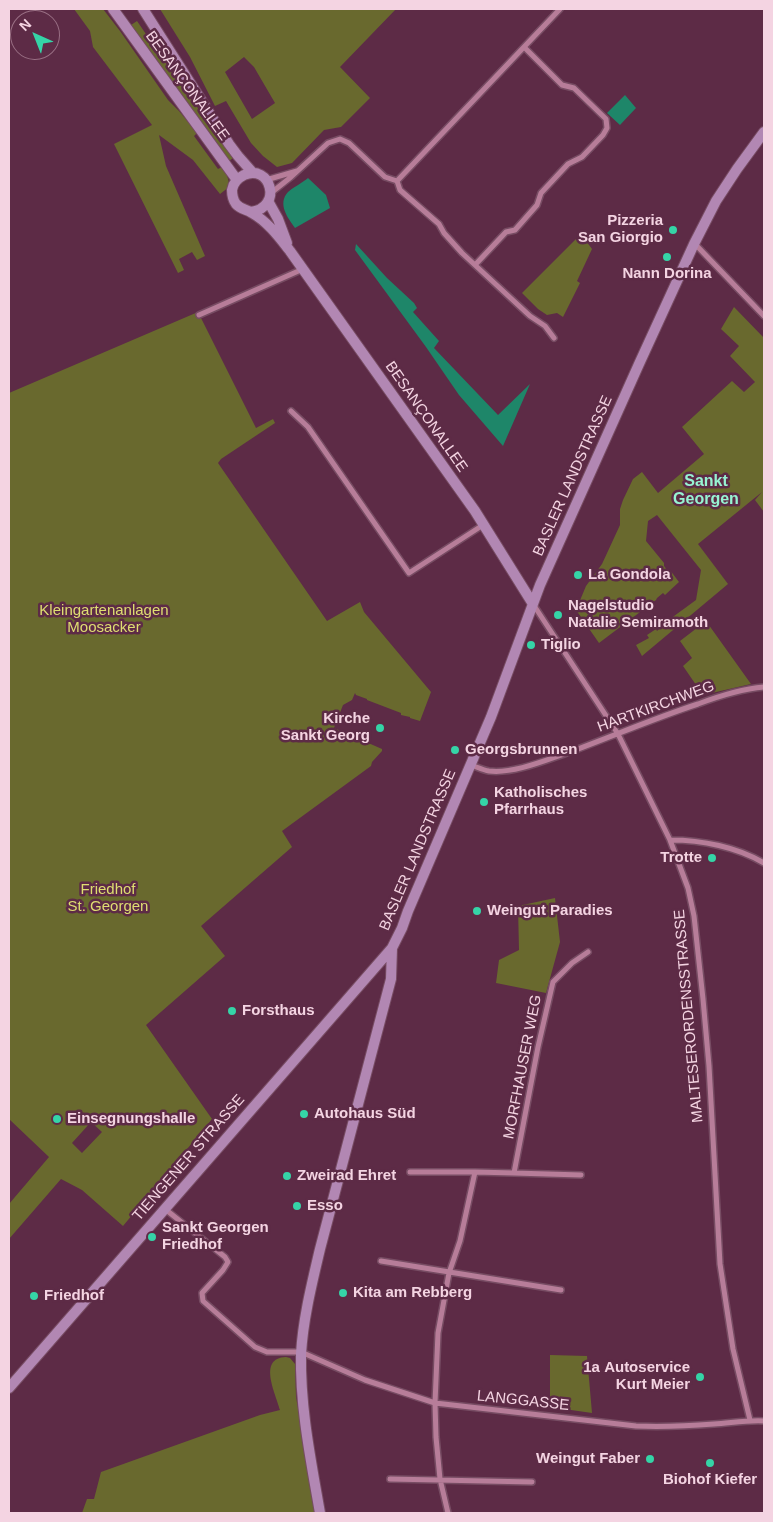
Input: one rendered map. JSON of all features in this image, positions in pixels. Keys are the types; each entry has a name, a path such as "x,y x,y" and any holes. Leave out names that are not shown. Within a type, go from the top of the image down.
{"street":[{"name":"BESANÇONALLEE","path":"143,9 229,144 253,173 259,174 266,180 270,188 269,197 290,251"},
{"path":"397,181 560,9"},
{"name":"BESANÇONALLEE","path":"114,11 236,180 232,189 234,202 241,209 251,212 269,226 290,251 484,525 533,604"},
{"path":"475,265 506,232 515,230 537,205 542,193 568,164 582,157 604,135 608,128 606,119 574,88 562,85 524,47"},
{"name":"BASLER LANDSTRASSE","path":"320,1513 304,1419 301,1384 302,1352 311,1289 320,1249 391,979 392,948 499,698 533,604 635,372 716,201 764,132"},
{"path":"251,212 261,209 269,197 328,143 340,139 349,143 385,177 397,181"},
{"path":"266,180 298,170"},
{"path":"236,180 253,173"},
{"path":"397,181 400,190 439,224 444,233 475,265 530,316 545,326 554,338"},
{"path":"694,244 764,316"},
{"path":"199,314 303,270"},
{"path":"291,411 308,427 409,573 484,525"},
{"name":"MALTESERORDENSSTRASSE","path":"533,604 618,734 670,840 688,888 694,916 708,1066 720,1264 733,1349 750,1420"},
{"name":"HARTKIRCHWEG","path":"471,765 491,771 541,762 718,697 764,687"},
{"path":"670,840 713,844 738,851 764,863"},
{"name":"TIENGENER STRASSE","path":"9,1388 392,948"},
{"name":"MORFHAUSER WEG","path":"514,1173 538,1047 553,982 572,963 588,952"},
{"path":"410,1172 581,1175"},
{"path":"448,1513 440,1479 435,1403 438,1333 449,1273 460,1241 474,1172"},
{"path":"165,1208 225,1257 228,1262 202,1293 203,1301 255,1347 267,1352 302,1352"},
{"path":"381,1261 561,1290"},
{"name":"LANGGASSE","path":"302,1352 365,1380 435,1403 636,1426 664,1427 750,1420"},
{"path":"750,1420 764,1420"},
{"path":"390,1479 532,1482"}],"green space":[{"path":"74,9 103,9 168,100 197,133 194,136 218,169 222,167 229,181 229,187 220,194 193,160 159,135 166,166 205,256 197,260 192,252 179,259 184,270 178,273 114,144 152,125 93,47 90,31"},
{"path":"160,9 396,9 340,67 370,98 341,127 324,130 292,163 277,167 251,143 226,101 215,106 190,57","holes":["244,57 254,67 275,103 252,119 225,72"]},
{"path":"137,21 233,158 228,162 131,25"},
{"path":"581,234 592,249 577,281 580,283 563,317 557,313 547,315 522,293"},
{"path":"734,307 764,338 764,512 755,500 762,492 698,544 728,584 642,656 636,645 649,638 647,635 656,629 657,631 659,627 696,600 701,570 657,515 648,521 646,541 664,563 668,571 670,570 679,582 665,595 663,593 599,643 576,610 586,586 602,564 620,525 620,509 633,479 642,472 658,493 704,454 682,427 732,381 744,392 755,382 730,356 739,346 721,329"},
{"path":"198,312 256,428 273,419 275,423 221,459 218,463 327,621 360,602 364,612 431,692 420,721 401,715 401,713 367,700 355,693 352,700 343,705 334,728 382,749 382,751 372,762 371,766 282,831 292,847 201,926 225,956 146,1025 212,1119 123,1226 82,1190 61,1179 9,1239 9,1204 49,1157 9,1119 9,393","holes":["91,1122 102,1132 82,1153 72,1143"]},
{"path":"706,621 751,684 703,695 683,666 692,658 680,641"},
{"path":"555,898 560,942 546,993 496,983 499,960 519,950 518,906"},
{"path":"550,1355 587,1356 592,1413 550,1407"},
{"path":"290,1358 295,1364 296,1397 317,1513 82,1513 87,1499 94,1499 101,1472 260,1415 280,1410 272,1386 270,1370 272,1363 277,1359"}],"shaded area":[{"path":"625,95 636,108 620,125 607,113"},
{"path":"308,178 326,195 330,208 295,228 285,211 283,201 288,192"},
{"path":"356,244 387,278 414,303 417,308 413,312 439,341 434,348 498,415 530,384 503,446 459,395 355,250"}],"place":[{"name":"Pizzeria San Giorgio","path":"673,230"},
{"name":"Nann Dorina","path":"667,257"},
{"name":"La Gondola","path":"578,575"},
{"name":"Nagelstudio Natalie Semiramoth","path":"558,615"},
{"name":"Tiglio","path":"531,645"},
{"name":"Kirche Sankt Georg","path":"380,728"},
{"name":"Georgsbrunnen","path":"455,750"},
{"name":"Katholisches Pfarrhaus","path":"484,802"},
{"name":"Trotte","path":"712,858"},
{"name":"Weingut Paradies","path":"477,911"},
{"name":"Forsthaus","path":"232,1011"},
{"name":"Autohaus Süd","path":"304,1114"},
{"name":"Einsegnungshalle","path":"57,1119"},
{"name":"Zweirad Ehret","path":"287,1176"},
{"name":"Esso","path":"297,1206"},
{"name":"Sankt Georgen Friedhof","path":"152,1237"},
{"name":"Kita am Rebberg","path":"343,1293"},
{"name":"Friedhof","path":"34,1296"},
{"name":"1a Autoservice Kurt Meier","path":"700,1377"},
{"name":"Weingut Faber","path":"650,1459"},
{"name":"Biohof Kiefer","path":"710,1463"}],"district":[{"name":"Sankt Georgen","path":"706,491"}],"park label":[{"name":"Kleingartenanlagen Moosacker","path":"104,620"},
{"name":"Friedhof St. Georgen","path":"108,898"}]}
